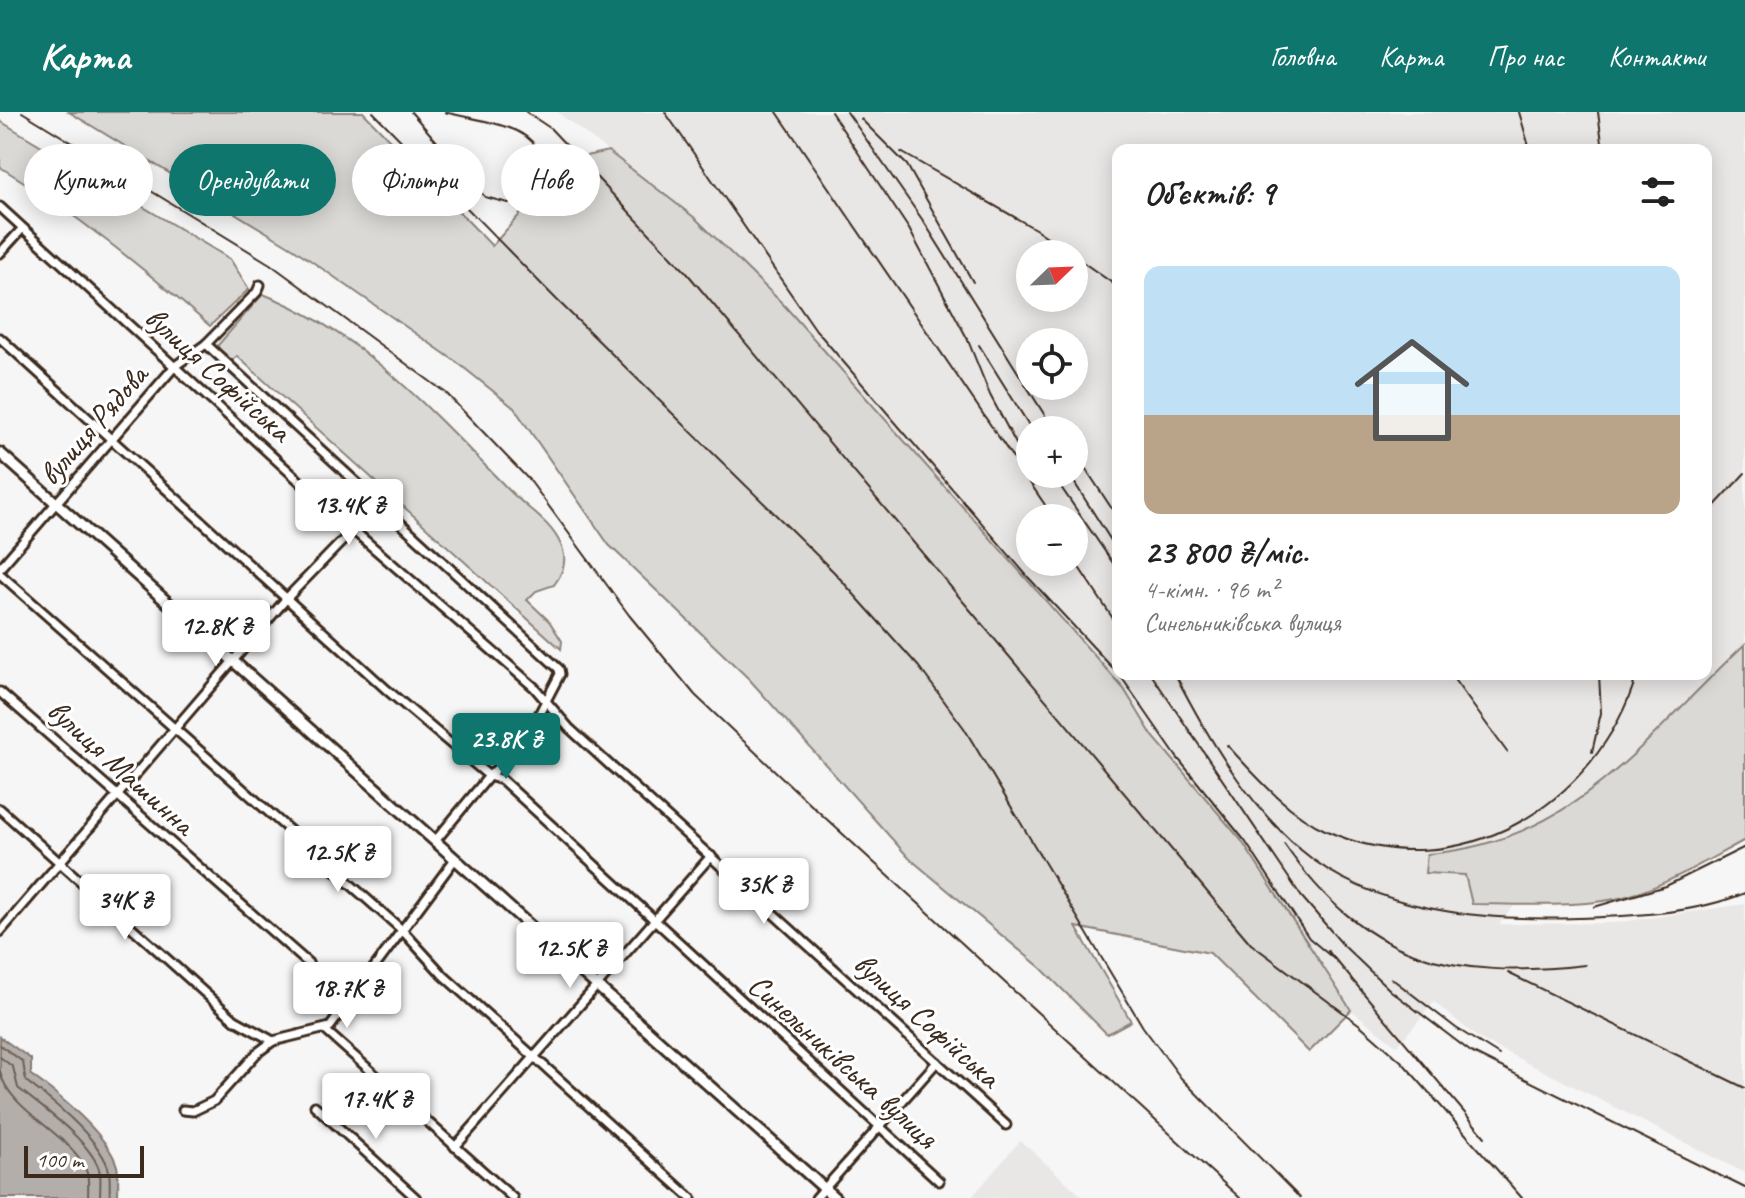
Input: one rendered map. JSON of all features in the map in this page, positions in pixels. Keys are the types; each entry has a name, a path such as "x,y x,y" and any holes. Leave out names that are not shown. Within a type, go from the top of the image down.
{"street":[{"name":"вулиця Софійська","path":"0,207 353,530 548,703 569,728 1006,1125"},
{"path":"0,253 22,229"},
{"name":"вулиця Рядова","path":"0,571 175,366 206,344 257,292 260,285"},
{"name":"Синельниківська вулиця","path":"0,338 489,776 502,780 939,1181"},
{"path":"206,344 555,663 560,674 548,703 524,743 489,776 436,840"},
{"path":"0,453 835,1198"},
{"path":"0,932 287,598 353,530"},
{"path":"0,571 402,930 444,976 691,1198"},
{"name":"вулиця Машинна","path":"0,692 308,963 326,1004 338,1016"},
{"path":"0,809 235,1020 273,1041"},
{"path":"455,1147 537,1057 595,984 711,856"},
{"path":"183,1110 193,1111 214,1101 257,1053 273,1041 325,1030 455,859"},
{"path":"325,1030 513,1198"},
{"path":"816,1198 937,1062"},
{"path":"315,1106 416,1198"}],"shaded area":[{"path":"69,112 363,112 394,144 352,144 352,216 463,216 492,246 519,216 600,216 600,153 608,151 695,218 783,304 1016,567 1016,576 1024,576 1112,675 1112,680 1116,680 1124,689 1152,735 1241,840 1351,1010 1309,1052 1210,953 1076,927 1131,1021 1107,1034 1041,968 909,858 749,679 609,545 514,408 458,363 294,249 240,216 336,216 336,144 169,144 169,173 153,163 153,144 122,144"},
{"path":"557,112 1745,112 1745,666 1669,719 1499,924 1614,923 1745,904 1745,1173 1478,1038 1434,1002 1397,1046 1351,1010 1241,840 1152,735 1116,680 1712,680 1712,144 1112,144 1112,675 1024,576 1088,576 1088,504 1016,504 1016,567 783,304 695,218"},
{"path":"0,121 38,144 24,144 24,183 0,167"},
{"path":"153,213 230,259 249,289 210,326 73,216 153,216"},
{"path":"263,294 299,310 366,354 427,407 552,530 563,550 562,571 554,585 536,591 527,600 549,621 562,641 561,649 237,356 230,362 219,353 218,345"},
{"path":"1745,644 1745,840 1649,889 1615,899 1580,904 1472,904 1465,875 1425,873 1427,854 1480,845 1526,829 1567,807 1640,749"},
{"path":"1020,1141 1030,1149 1084,1198 971,1198"}],"water":[{"path":"0,1037 31,1059 31,1075 68,1104 104,1141 117,1166 118,1198 0,1198"}],"tram line":[{"path":"411,112 485,197 508,203 530,193 543,165 539,151 530,140 504,126 445,112"}],"railway":[{"path":"22,112 270,264 446,393 531,482 629,615 695,695 1240,1198"},
{"path":"373,112 558,301 834,572 919,667 964,728 1143,1027 1181,1078 1300,1198"},
{"path":"526,112 550,128 686,272 1251,944 1360,1025 1402,1062 1522,1198"},
{"path":"665,112 816,330 1028,577 1112,667"},
{"path":"777,112 1044,504"},
{"path":"831,112 909,229 967,338 990,395 1016,444"},
{"path":"847,112 924,222 1045,416"},
{"path":"1519,112 1528,144"},
{"path":"1598,112 1602,144"},
{"path":"861,119 907,165 973,282"},
{"path":"901,152 1052,240"},
{"path":"1088,266 1112,283"},
{"path":"979,345 1023,416"},
{"path":"1088,472 1112,509"},
{"path":"1712,509 1745,473"},
{"path":"1062,488 1112,562"},
{"path":"1078,488 1112,542"},
{"path":"1085,576 1112,617"},
{"path":"1123,680 1176,756 1245,841 1309,938 1334,959"},
{"path":"1155,680 1301,896 1344,946 1391,991 1471,1052 1745,1188"},
{"path":"1178,680 1215,745 1263,812 1301,850 1330,871 1362,888 1433,909 1543,919 1663,913 1745,893"},
{"path":"1454,680 1507,752"},
{"path":"1592,752 1601,713 1599,680"},
{"path":"1227,745 1285,804 1327,831 1376,847 1425,850 1472,842 1516,824 1556,797 1591,762 1618,721 1635,680"},
{"path":"1284,844 1315,883 1346,914 1379,938 1414,954 1452,964 1492,969 1585,965"},
{"path":"1594,907 1666,886 1745,847"},
{"path":"1328,951 1485,1137"},
{"path":"1508,973 1745,1088"},
{"path":"1391,978 1456,1028 1499,1055"}]}
